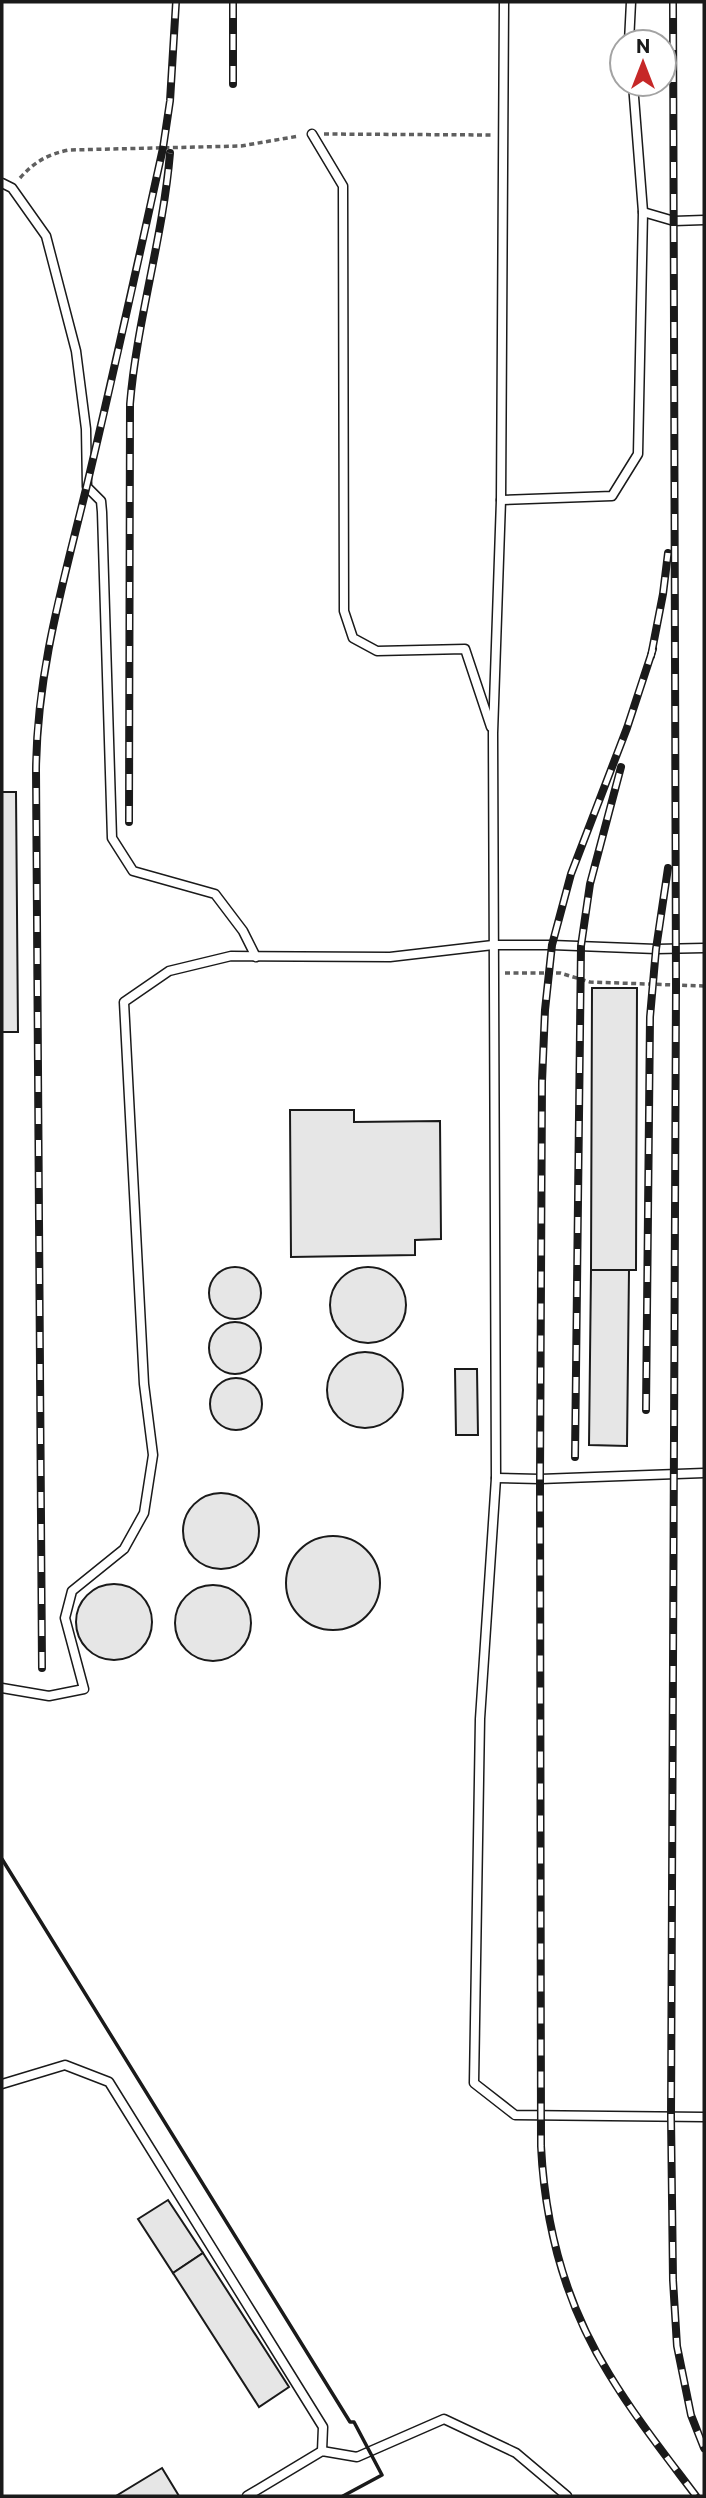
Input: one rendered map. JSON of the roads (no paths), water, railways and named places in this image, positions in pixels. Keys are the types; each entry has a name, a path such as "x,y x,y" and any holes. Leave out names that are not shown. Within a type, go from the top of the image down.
{"lane":[{"path":"503,2 501,500 493,733 496,1478 480,1719 474,2083 515,2115 704,2117"},
{"path":"630,28 631,2"},
{"path":"501,500 612,496 638,454 642,212 634,98"},
{"path":"312,134 343,186 344,611 353,638 377,651 465,649 493,733"},
{"path":"2,183 12,188 46,236 76,351 86,429 87,487 101,501 112,838 133,871 215,894 243,931 256,957"},
{"path":"642,212 674,221 704,220"},
{"path":"2,1688 49,1696 83,1689 65,1618 72,1591 124,1549 144,1513 153,1455 144,1384 124,1002 169,971 232,956 390,957 493,945 704,948"},
{"path":"496,1478 704,1473"},
{"path":"2,2084 65,2065 109,2082 323,2427 322,2451"},
{"path":"247,2496 322,2451 357,2457 444,2419 516,2454 567,2496"}],"railway":[{"path":"42,1668 37,733 46,663 60,594 163,148 170,101 176,2"},
{"path":"233,2 233,84"},
{"path":"673,2 676,987 671,2117 673,2280 677,2346 691,2415 704,2448"},
{"path":"129,822 130,404 170,153"},
{"path":"651,656 668,553"},
{"path":"653,649 627,728 571,874 552,945 545,1010 542,1082 540,1479 541,2146 553,2236 560,2265 581,2321 619,2390 696,2496"},
{"path":"575,1457 581,946 590,884 621,767"},
{"path":"646,1410 650,1017 656,949 668,868"}]}
